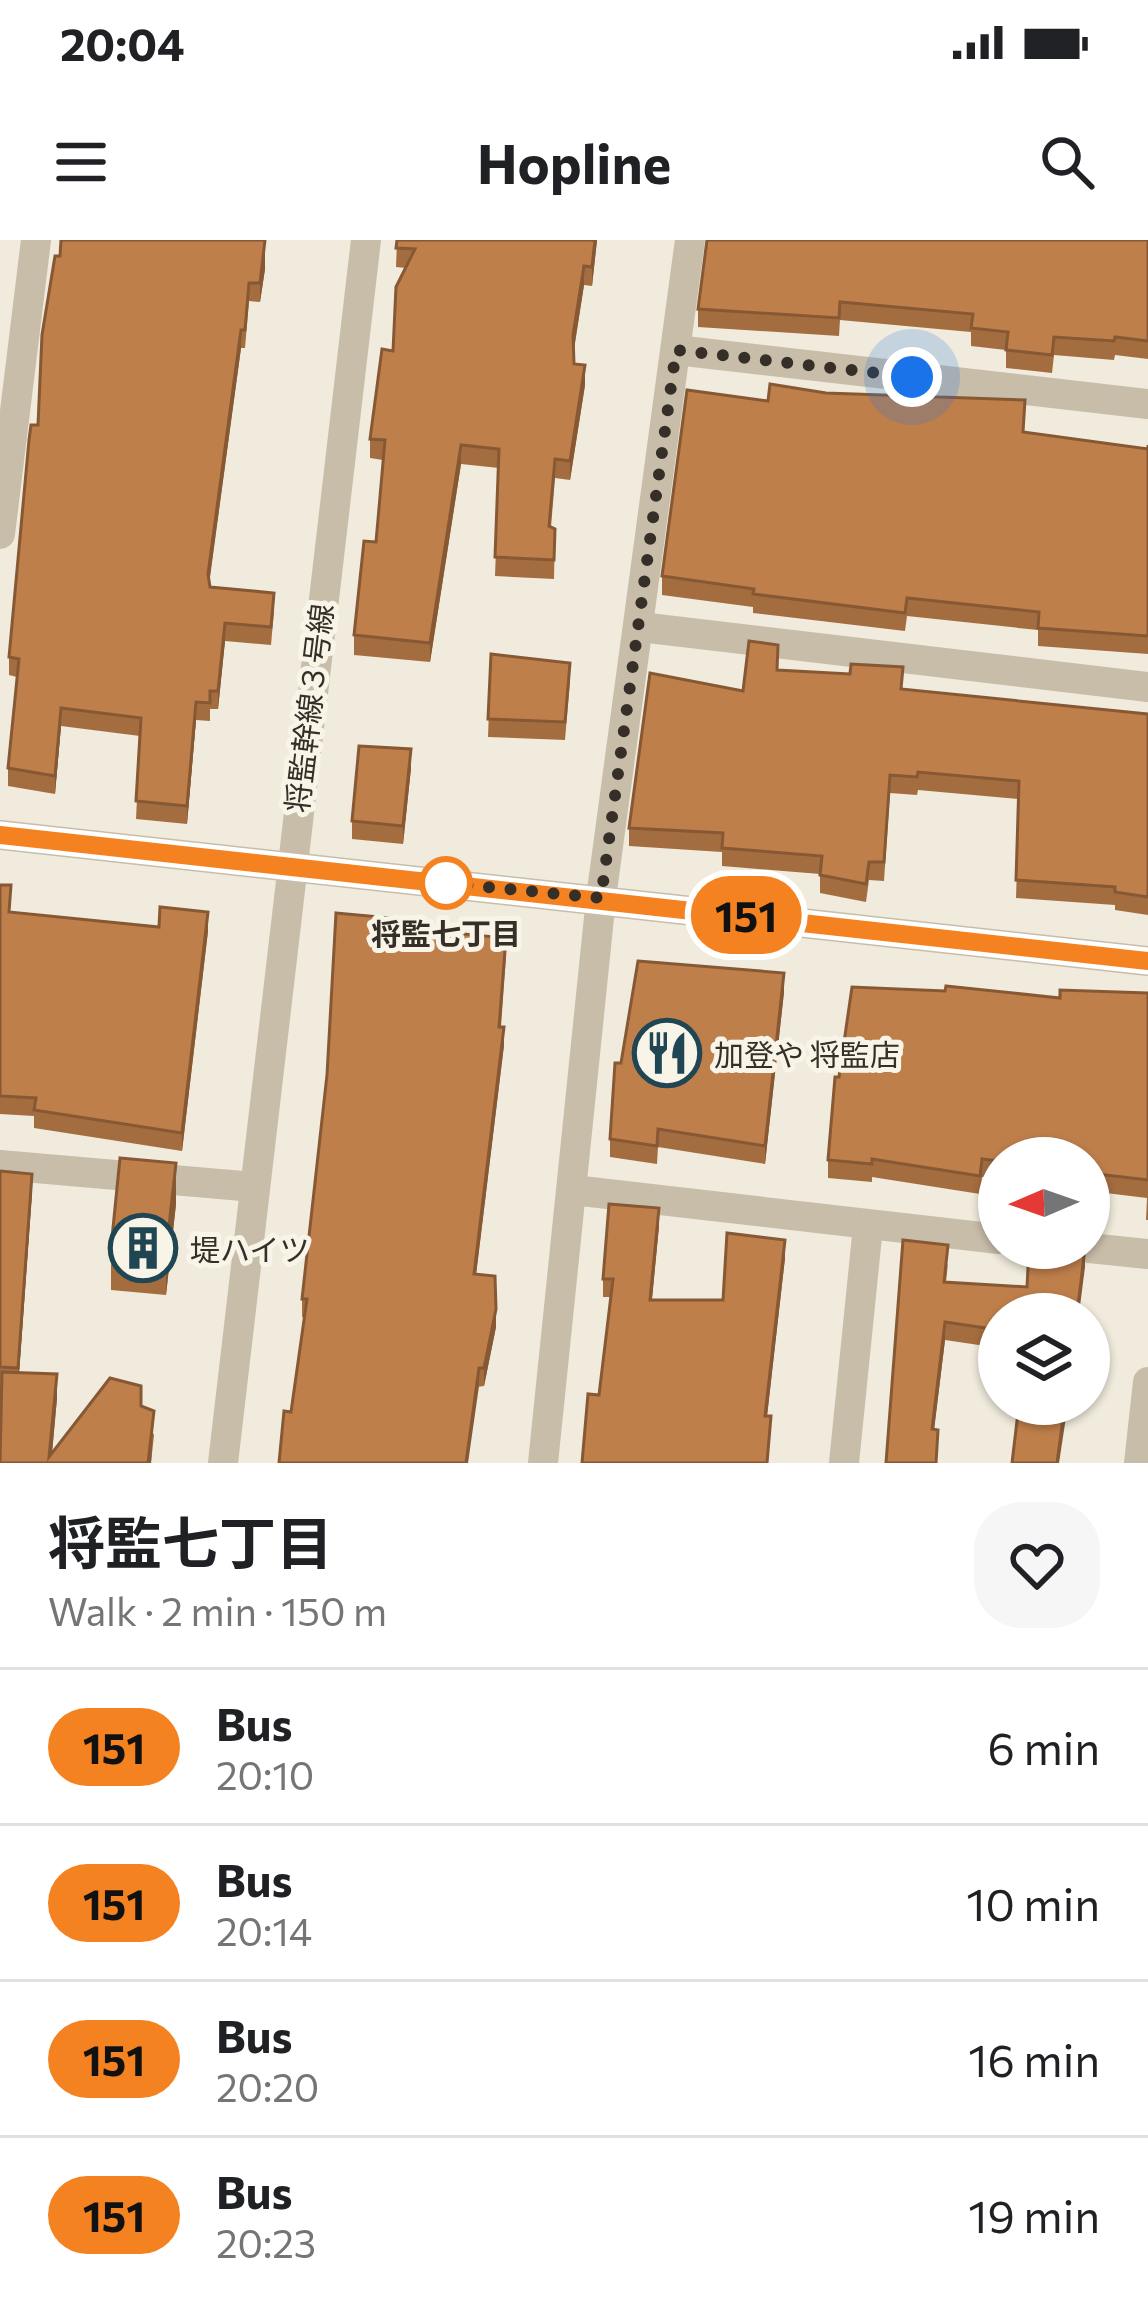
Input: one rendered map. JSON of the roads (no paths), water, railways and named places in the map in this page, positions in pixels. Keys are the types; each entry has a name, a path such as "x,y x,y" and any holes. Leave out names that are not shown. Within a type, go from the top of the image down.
{"street":[{"path":"0,534 15,288 36,240"},
{"name":"将監幹線３号線","path":"223,1463 289,867 366,240"},
{"path":"543,1463 601,898 690,240"},
{"path":"676,350 1148,404"},
{"path":"640,627 1148,687"},
{"path":"0,835 1148,962"},
{"path":"0,1166 254,1187"},
{"path":"573,1190 978,1237"},
{"path":"844,1463 868,1226"},
{"path":"1110,1250 1148,1254"},
{"path":"1139,1463 1148,1382"}],"place":[{"name":"将監七丁目","path":"446,883"},
{"name":"加登や 将監店","path":"667,1053"},
{"name":"堤ハイツ","path":"143,1248"}]}
